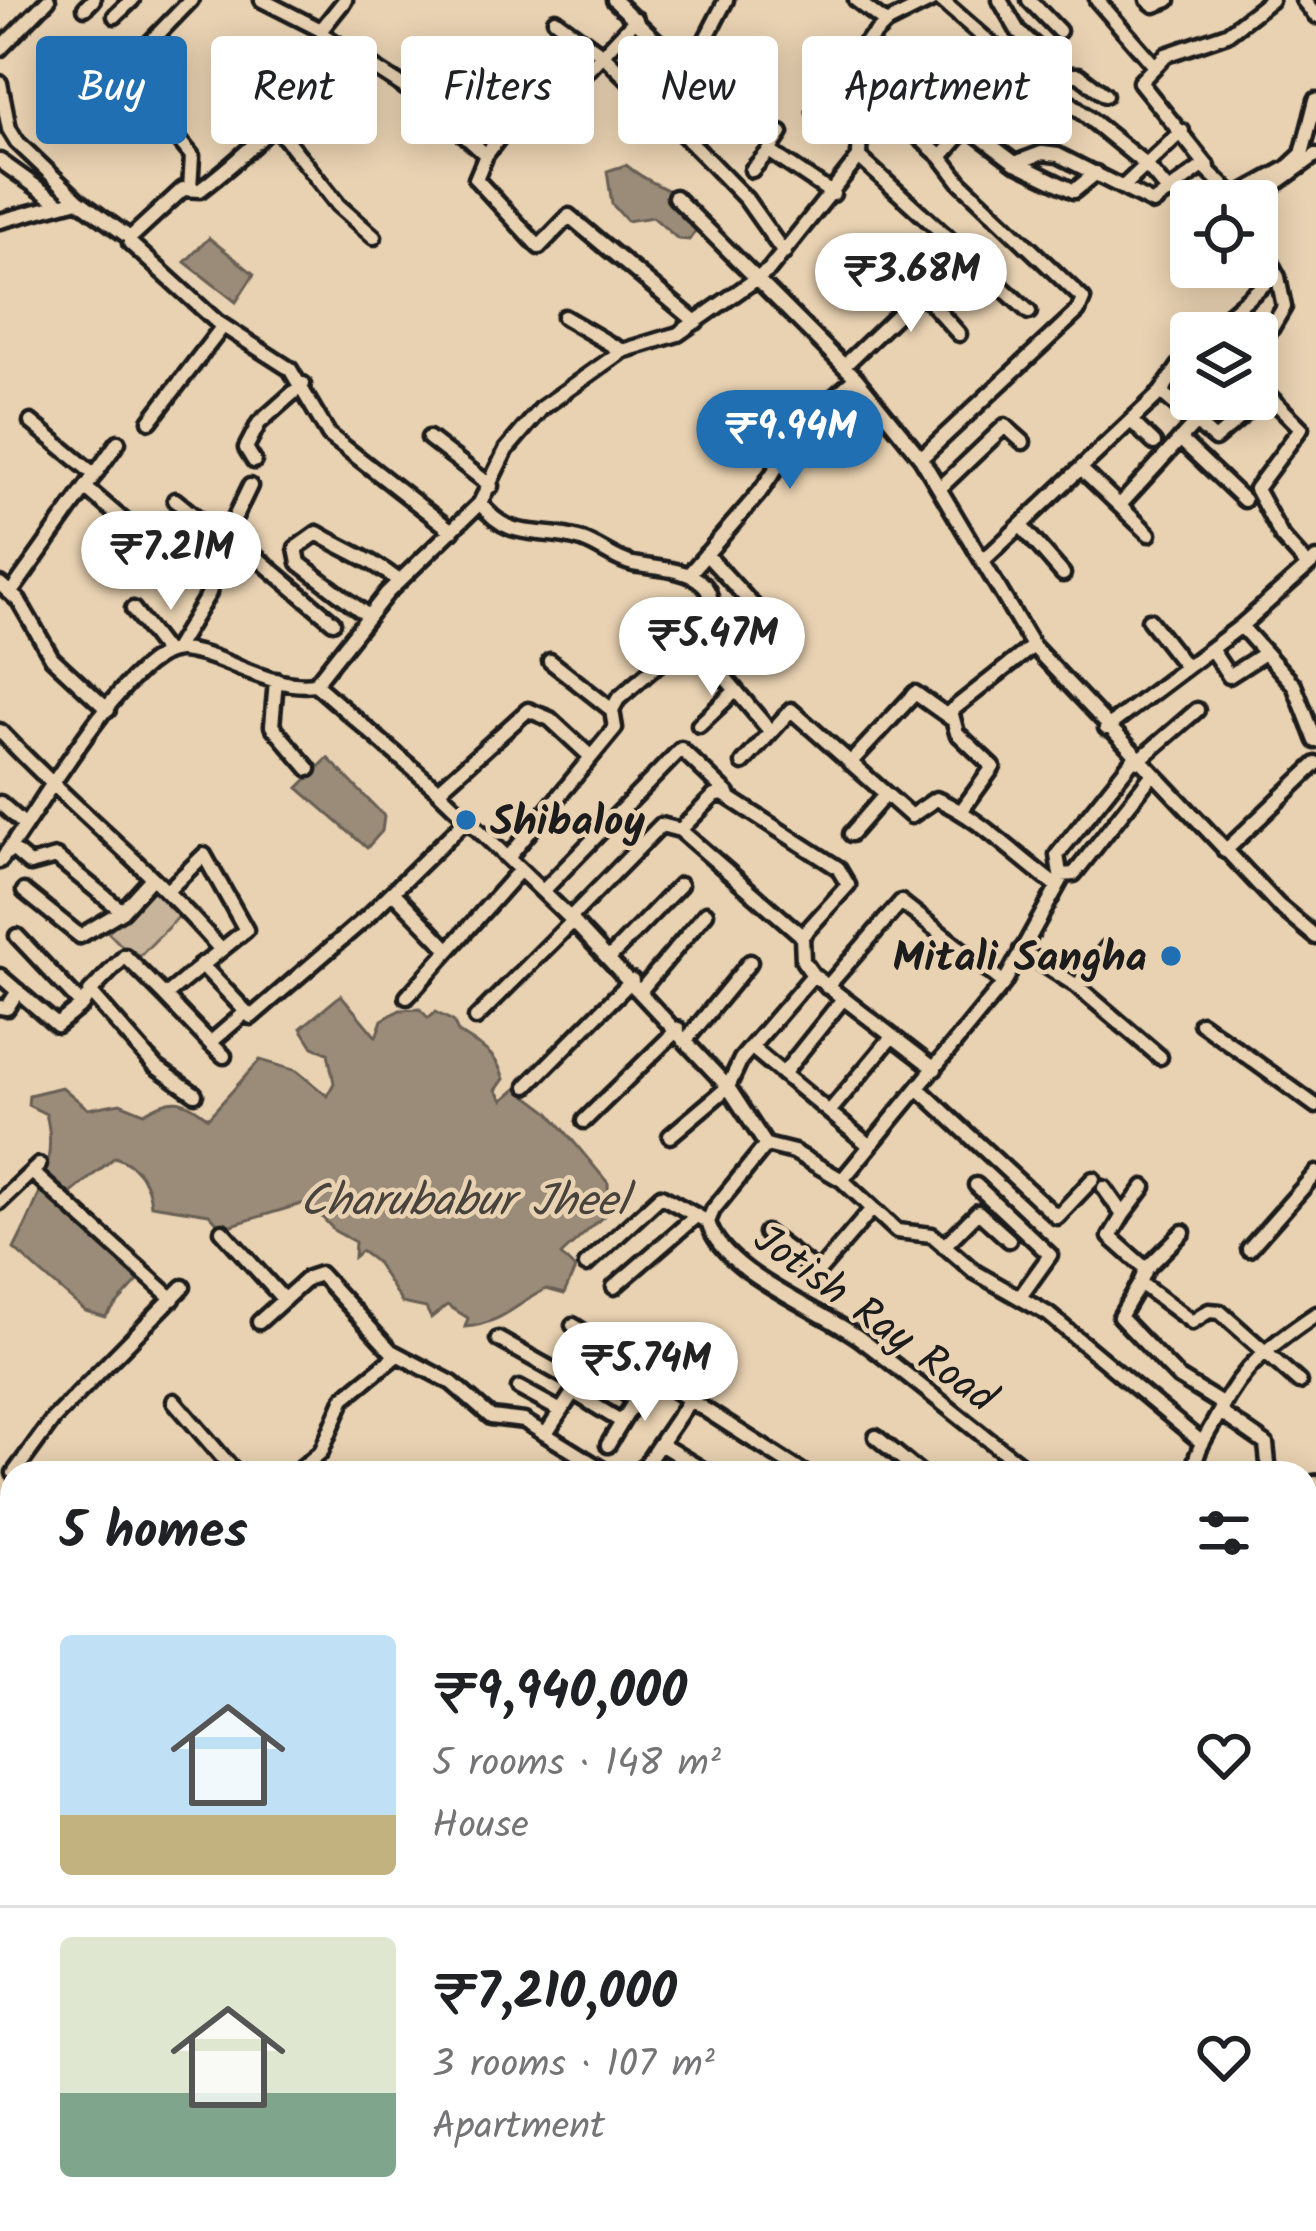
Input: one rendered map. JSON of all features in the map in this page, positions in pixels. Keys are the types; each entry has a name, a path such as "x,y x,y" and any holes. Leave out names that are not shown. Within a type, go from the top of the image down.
{"street":[{"path":"0,49 48,0"},
{"path":"115,16 132,0"},
{"path":"156,36 191,0"},
{"path":"262,0 323,33 426,101 486,155"},
{"path":"323,36 345,0"},
{"path":"614,0 652,36"},
{"path":"709,36 726,0"},
{"path":"856,0 886,23"},
{"path":"873,36 886,23 937,0 979,36"},
{"path":"1000,0 1024,36"},
{"path":"1029,0 1059,31"},
{"path":"1097,0 1153,64"},
{"path":"1148,0 1154,5 1168,0"},
{"path":"1217,180 1182,130 1142,88 1143,75 1153,64 1227,34 1252,5 1271,0"},
{"path":"1303,0 1316,16"},
{"path":"636,19 573,86 552,68 486,155 476,178 539,247 569,216 697,322"},
{"path":"555,20 618,70"},
{"path":"1072,75 1106,94"},
{"path":"0,83 9,129 17,142 78,200 130,238 139,256 223,326 290,369 329,435 452,531"},
{"path":"1265,180 1302,154 1316,100"},
{"path":"1015,163 1050,153 1153,203 1170,193 1145,164 1072,104"},
{"path":"1124,186 1182,130"},
{"path":"752,170 781,133"},
{"path":"182,144 195,168 190,189"},
{"path":"130,238 183,188 200,190 253,144"},
{"path":"290,144 338,205 374,237"},
{"path":"692,144 746,199 784,253"},
{"path":"315,684 399,581 480,503 506,450 542,408 622,351 697,322 758,279 833,194 859,157 861,144"},
{"path":"922,458 1078,311 1083,298 926,144"},
{"path":"940,157 951,144"},
{"path":"990,144 1015,163 1074,191 1096,172"},
{"path":"769,151 833,194"},
{"path":"1278,182 1316,155"},
{"path":"859,157 1029,312"},
{"path":"0,160 59,202"},
{"path":"1189,180 1208,167"},
{"path":"675,197 856,378 922,458 1033,646 1136,759 1316,937"},
{"path":"0,221 28,218 59,202 78,200"},
{"path":"844,366 945,269"},
{"path":"1278,278 1284,307 1278,317"},
{"path":"1232,312 1260,288"},
{"path":"920,292 958,334"},
{"path":"564,317 622,351"},
{"path":"150,421 223,326"},
{"path":"690,574 760,492 811,417 856,378"},
{"path":"985,560 1170,379"},
{"path":"254,461 245,448 252,431 303,384"},
{"path":"1161,392 1210,436 1221,438 1239,420"},
{"path":"1106,728 1241,626 1312,563 1282,537 1256,489 1301,428 1278,405"},
{"path":"1131,421 1154,443"},
{"path":"32,422 95,475"},
{"path":"1120,505 1196,422"},
{"path":"940,488 1005,426 1023,442"},
{"path":"429,438 490,486"},
{"path":"1180,440 1244,500"},
{"path":"109,710 52,658 6,587 118,442"},
{"path":"1082,469 1149,534"},
{"path":"0,861 109,710 143,667 170,651 209,593 226,537 250,486"},
{"path":"86,488 139,533"},
{"path":"175,500 333,622"},
{"path":"480,503 509,530 574,538 630,563 690,574 712,596 709,620 612,710"},
{"path":"1022,527 1063,574"},
{"path":"368,616 299,563 296,548 317,533 348,555 370,557 399,581"},
{"path":"706,554 784,639"},
{"path":"133,608 170,651 276,680 315,684 438,791 610,958 728,1087 766,1144 794,1152 842,1180 897,1231 924,1232 975,1272 1020,1297 1112,1364 1200,1441"},
{"path":"1149,620 1186,668"},
{"path":"1241,626 1294,685 1316,741"},
{"path":"690,636 770,731"},
{"path":"962,810 993,767 957,733 954,706 1033,646"},
{"path":"1210,649 1229,676 1265,653"},
{"path":"508,858 616,728 612,710 550,661"},
{"path":"276,680 272,726 309,769"},
{"path":"699,725 735,691"},
{"path":"850,763 915,693 954,721"},
{"path":"438,791 528,710 550,719 591,757"},
{"path":"743,763 791,710 911,816 936,799 962,810 981,831 1059,881"},
{"path":"842,1180 1004,983 1059,881 1057,855 1136,759 1197,710"},
{"path":"0,730 51,785 167,891 221,950"},
{"path":"542,891 681,749 731,797 844,874 848,885 842,894 802,936 803,961 842,1000 935,1070"},
{"path":"1225,850 1316,764"},
{"path":"1059,881 1074,874 1152,775"},
{"path":"851,834 886,794"},
{"path":"680,830 714,796 731,797"},
{"path":"0,803 25,825"},
{"path":"201,964 250,1017 393,892 466,819"},
{"path":"476,1018 661,825 680,830 802,936"},
{"path":"10,848 30,864 56,856 122,911"},
{"path":"165,996 246,930 204,854 167,891"},
{"path":"407,997 520,870"},
{"path":"24,891 80,936 122,911 152,878"},
{"path":"610,958 680,885"},
{"path":"393,892 447,948"},
{"path":"827,986 901,902 1004,983"},
{"path":"527,1086 706,913"},
{"path":"17,936 155,1066 195,1094"},
{"path":"1077,986 1108,947"},
{"path":"1021,950 1077,986 1160,1057"},
{"path":"0,976 57,1025 125,956 224,1056"},
{"path":"584,1121 682,1034 750,962"},
{"path":"670,1136 728,1087 752,1048 813,975"},
{"path":"0,1007 7,1008 18,991"},
{"path":"783,1074 842,1000"},
{"path":"210,1043 246,1012"},
{"path":"1201,1023 1316,1106"},
{"path":"829,1112 890,1039"},
{"path":"752,1048 870,1146"},
{"path":"919,1089 1057,1217"},
{"name":"Jotish Ray Road","path":"766,1144 701,1220 718,1242 756,1274 857,1336 1017,1461"},
{"path":"0,1202 35,1168 178,1293 54,1418 23,1461"},
{"path":"1249,1249 1316,1173"},
{"path":"1038,1240 1057,1217 1099,1183 1123,1215"},
{"path":"976,1185 1050,1255 1020,1297"},
{"path":"1144,1187 1110,1237 1192,1322 1209,1311 1220,1312 1299,1382"},
{"path":"586,1265 661,1196 701,1220 614,1287"},
{"path":"766,1233 818,1272 872,1209"},
{"path":"944,1246 978,1212 1010,1240"},
{"path":"222,1231 284,1300"},
{"path":"1183,1232 1143,1276 1120,1317 1178,1377 1266,1444 1268,1461"},
{"path":"260,1322 320,1274 397,1354 452,1383 491,1417 513,1416 589,1461"},
{"path":"1196,1461 1200,1441 1263,1349 1316,1314"},
{"path":"573,1325 785,1461"},
{"path":"498,1339 622,1422"},
{"path":"546,1434 603,1346"},
{"path":"310,1461 321,1452 344,1398 397,1354"},
{"path":"588,1369 636,1400"},
{"path":"608,1445 650,1376"},
{"path":"519,1388 561,1411"},
{"path":"174,1401 226,1461"},
{"path":"648,1461 688,1401"},
{"path":"876,1437 905,1461"},
{"path":"660,1444 688,1461"}],"shaded area":[{"path":"151,888 179,916 136,960 108,932"}],"water":[{"path":"626,165 694,209 703,220 689,240 678,239 653,217 627,221 612,204 607,171"},
{"path":"209,238 254,274 236,302 185,262"},
{"path":"328,758 384,816 382,831 367,848 298,788"},
{"name":"Charubabur Jheel","path":"341,995 376,1037 382,1020 400,1010 420,1009 428,1018 435,1012 453,1021 458,1032 496,1062 504,1079 496,1090 503,1100 517,1088 549,1112 608,1183 609,1211 561,1255 575,1269 564,1294 546,1289 478,1325 465,1327 468,1318 447,1305 431,1318 426,1308 402,1303 376,1262 361,1251 354,1257 355,1242 335,1231 308,1202 222,1228 209,1214 151,1205 140,1175 115,1157 70,1194 138,1281 105,1317 85,1311 14,1249 37,1200 49,1149 46,1114 28,1105 29,1095 62,1087 88,1109 120,1103 144,1113 177,1101 208,1118 260,1060 297,1071 327,1096 334,1083 328,1053 313,1047 301,1028"}],"place":[{"name":"Shibaloy","path":"466,820"},
{"name":"Mitali Sangha","path":"1171,956"}]}
